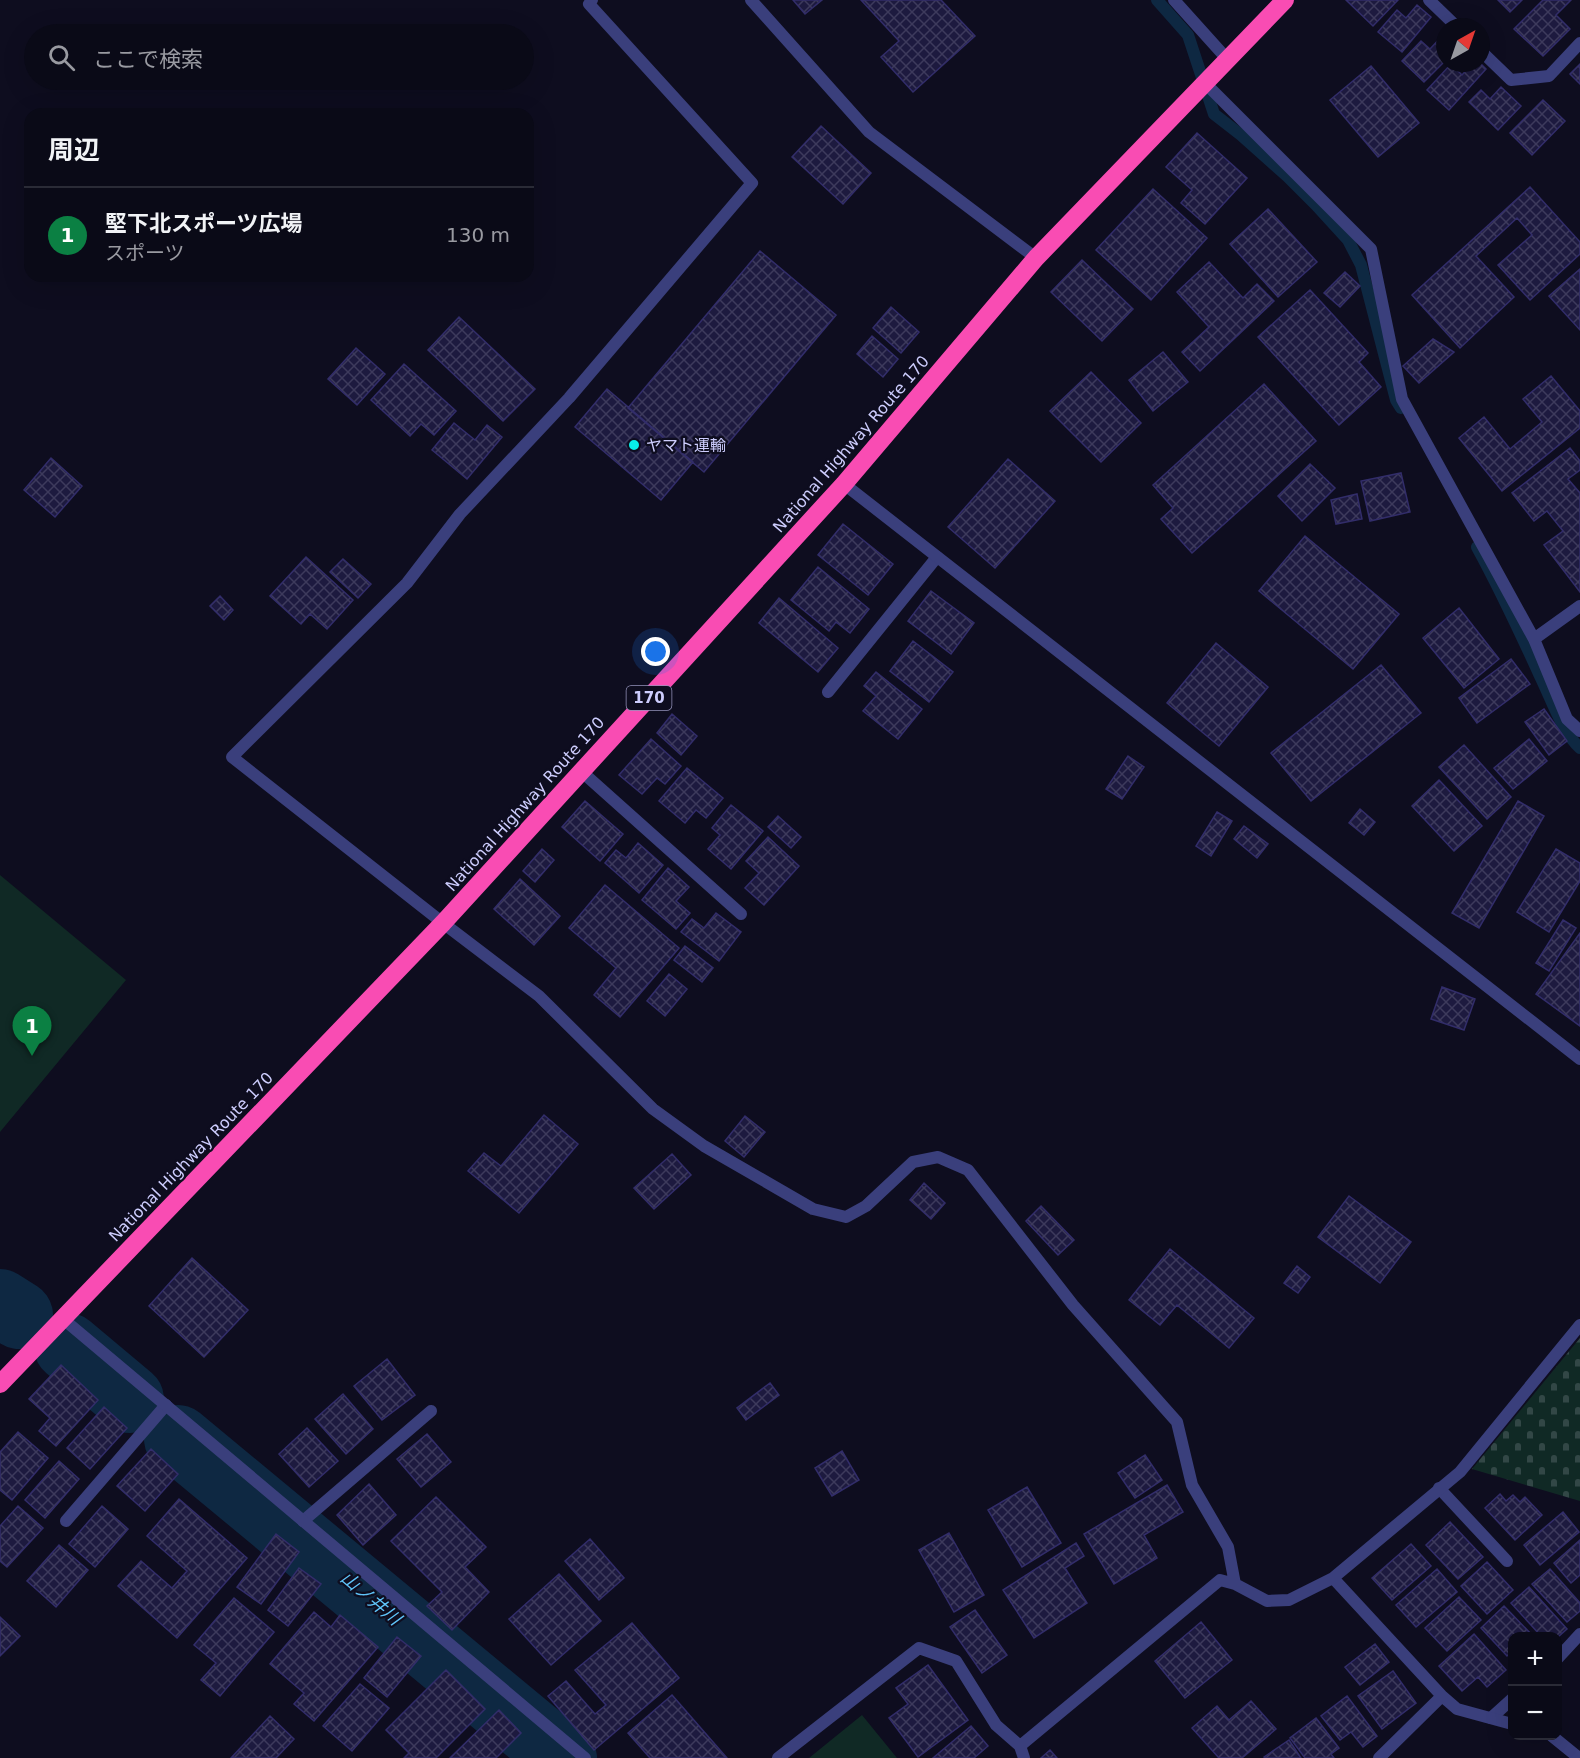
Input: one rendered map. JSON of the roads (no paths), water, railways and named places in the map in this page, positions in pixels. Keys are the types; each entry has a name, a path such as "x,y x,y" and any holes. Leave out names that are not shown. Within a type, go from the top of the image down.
{"highway":[{"name":"National Highway Route 170","path":"0,1384 443,923 844,484 1036,258 1285,0"}],"street":[{"path":"592,0 589,4 752,183 568,398 460,514 407,583 232,757 538,996 653,1109 704,1146 813,1209 846,1217 866,1206 913,1162 938,1157 968,1170 1073,1305 1177,1422 1192,1485 1228,1547 1234,1584"},
{"path":"751,0 869,132 1036,258"},
{"path":"1174,0 1228,60"},
{"path":"1430,0 1448,18"},
{"path":"1490,60 1511,80 1549,76 1580,43"},
{"path":"1205,83 1371,249 1402,399 1534,639 1567,719 1580,731"},
{"path":"844,484 1580,1059"},
{"path":"828,692 937,556"},
{"path":"1534,639 1580,606"},
{"path":"581,771 741,914"},
{"path":"62,1318 585,1758"},
{"path":"778,1758 919,1648 956,1661 996,1725 1022,1752 1220,1580 1234,1584 1267,1601 1289,1600 1333,1578 1460,1472 1580,1325"},
{"path":"66,1521 166,1405"},
{"path":"303,1521 431,1412"},
{"path":"1439,1488 1507,1561"},
{"path":"1333,1578 1442,1696 1457,1709 1508,1723"},
{"path":"1562,1653 1580,1634"},
{"path":"1378,1758 1442,1696"},
{"path":"1491,1718 1508,1703"},
{"path":"1557,1740 1579,1758"}],"waterway":[{"path":"1157,0 1188,35 1214,114 1287,176 1348,240 1361,265 1396,400 1401,408"},
{"path":"1477,547 1510,611 1562,724 1580,748"},
{"name":"山ノ井川","path":"0,1303 19,1315"},
{"name":"山ノ井川","path":"68,1347 130,1399"},
{"name":"山ノ井川","path":"178,1439 563,1758"}],"place":[{"name":"ヤマト運輸","path":"634,445"},
{"name":"堅下北スポーツ広場","path":"32,1056"}]}
